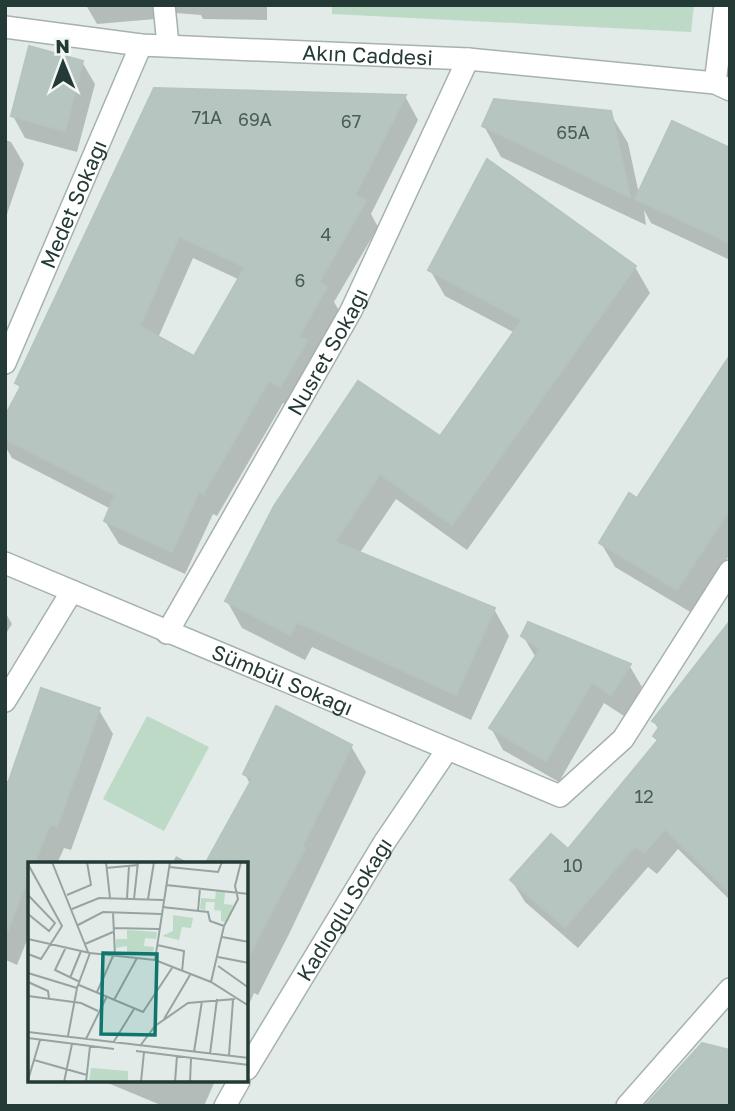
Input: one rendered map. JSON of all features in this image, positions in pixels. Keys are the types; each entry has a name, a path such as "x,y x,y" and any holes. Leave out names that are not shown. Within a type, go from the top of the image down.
{"street":[{"path":"164,5 168,45"},
{"path":"722,86 725,5"},
{"name":"Akın Caddesi","path":"5,27 141,45 468,60 722,86"},
{"name":"Medet Sokağı","path":"5,363 141,45"},
{"name":"Nusret Sokağı","path":"167,633 351,311 468,60"},
{"name":"Sümbül Sokağı","path":"5,563 560,796 623,739 730,571"},
{"path":"5,701 72,591"},
{"name":"Kadıoğlu Sokağı","path":"248,1067 384,843 447,750"},
{"path":"627,1106 730,989"},
{"path":"225,1106 238,1083"}],"green space":[{"path":"332,5 694,5 691,32 332,14"},
{"path":"147,716 209,747 164,831 103,799"}],"building":[{"path":"29,46 83,61 65,131 11,116"},
{"path":"154,88 406,95 355,195 366,201 319,282 327,287 299,336 307,341 280,387 269,380 203,494 199,491 172,552 104,521 115,495 5,439 5,416 21,386 15,383","holes":["179,236 245,267 194,356 140,326"]},
{"path":"494,99 611,111 630,197 482,126"},
{"path":"672,121 730,148 730,243 635,199"},
{"path":"487,159 636,266 452,525 380,474 335,542 495,608 456,695 297,622 290,635 225,601 274,506 358,381 440,436 522,320 428,270"},
{"path":"730,355 730,509 677,590 599,543 629,493 637,498"},
{"path":"730,621 730,893 665,829 644,853 635,846 565,927 510,880 551,834 568,849 658,740 653,736 660,726 652,721"},
{"path":"528,622 631,664 611,695 592,682 546,761 489,728 540,649 521,636"},
{"path":"41,688 100,708 57,827 50,824 35,862 28,862 28,878 8,930 5,930 5,792"},
{"path":"276,706 352,745 302,847 305,848 248,957 248,862 206,862 252,779 243,774"},
{"path":"702,1043 730,1050 730,1106 645,1106"}]}
